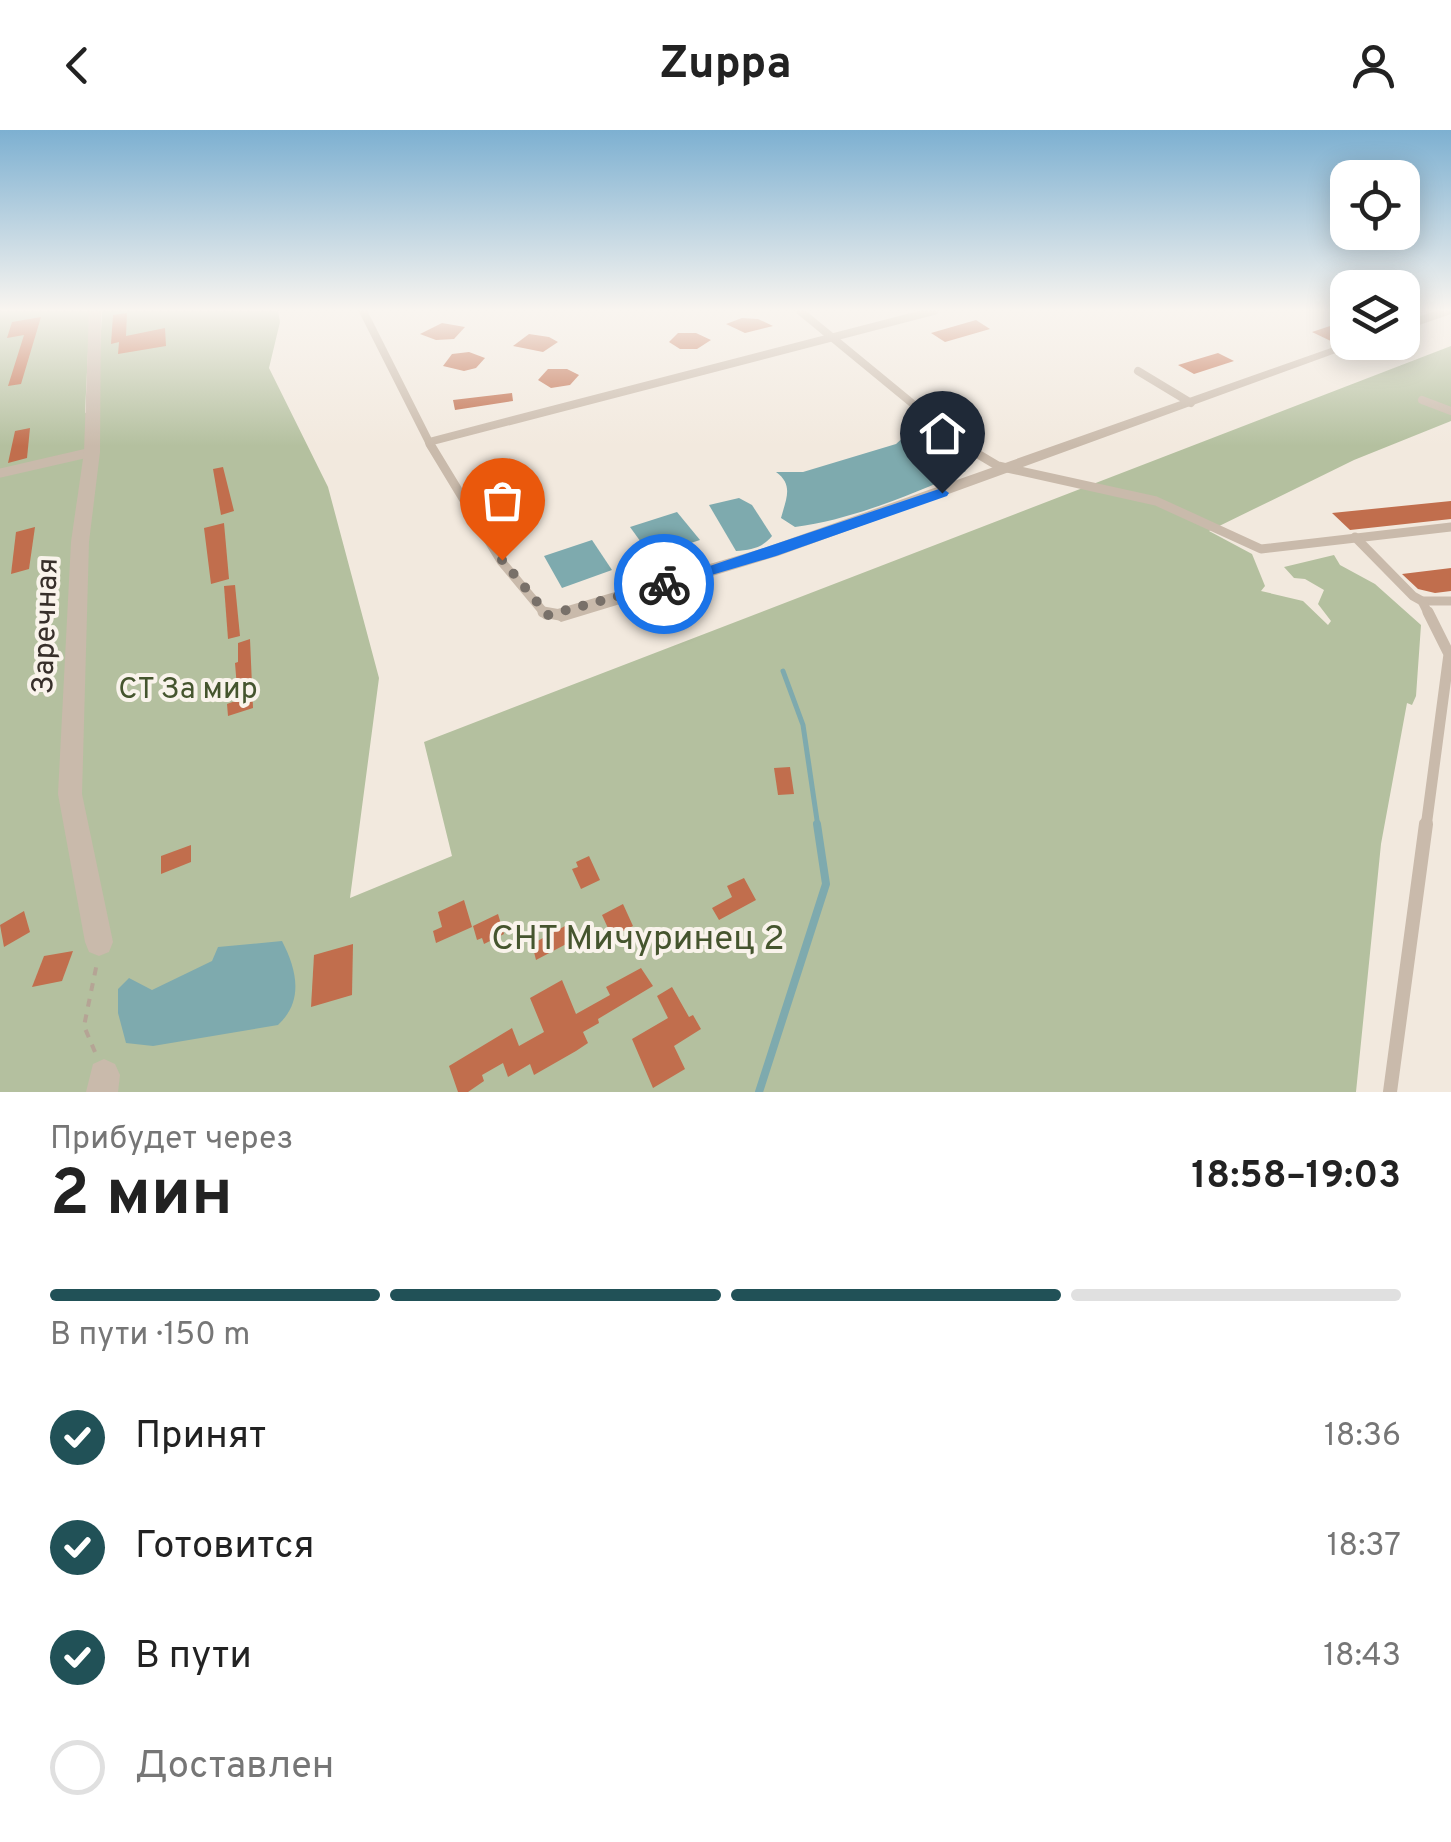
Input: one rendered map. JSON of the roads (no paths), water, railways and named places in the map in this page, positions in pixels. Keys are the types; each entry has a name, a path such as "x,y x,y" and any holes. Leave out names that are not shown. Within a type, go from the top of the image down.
{"street":[{"name":"Заречная","path":"93,356 92,452 80,542 70,794 99,942"},
{"path":"561,615 771,552 1322,356"}],"lane":[{"path":"386,356 429,442 502,560 540,610 548,615 561,615"},
{"path":"429,442 760,356"},
{"path":"856,356 976,456 1010,469 1156,501 1260,550 1451,527"},
{"path":"1138,371 1191,404"},
{"path":"1422,400 1451,411"},
{"path":"0,473 92,452"},
{"path":"1355,537 1422,601 1449,654 1390,1092"},
{"path":"1422,601 1451,601"}],"water":[{"path":"906,435 920,435 966,471 839,518 795,527 781,518 787,487 776,472 803,472 896,444"},
{"path":"739,498 752,505 772,536 756,548 736,551 709,505"},
{"path":"677,512 700,540 651,556 630,527"},
{"path":"592,540 612,570 562,588 544,556"},
{"path":"282,941 294,974 295,996 278,1025 153,1046 126,1043 118,1013 118,989 129,978 152,990 212,961 218,947"}],"waterway":[{"path":"783,671 803,725 818,827"},
{"path":"759,1092 826,884 817,824"}],"park label":[{"name":"СТ За мир","path":"188,690"},
{"name":"СНТ Мичуринец 2","path":"638,940"}]}
